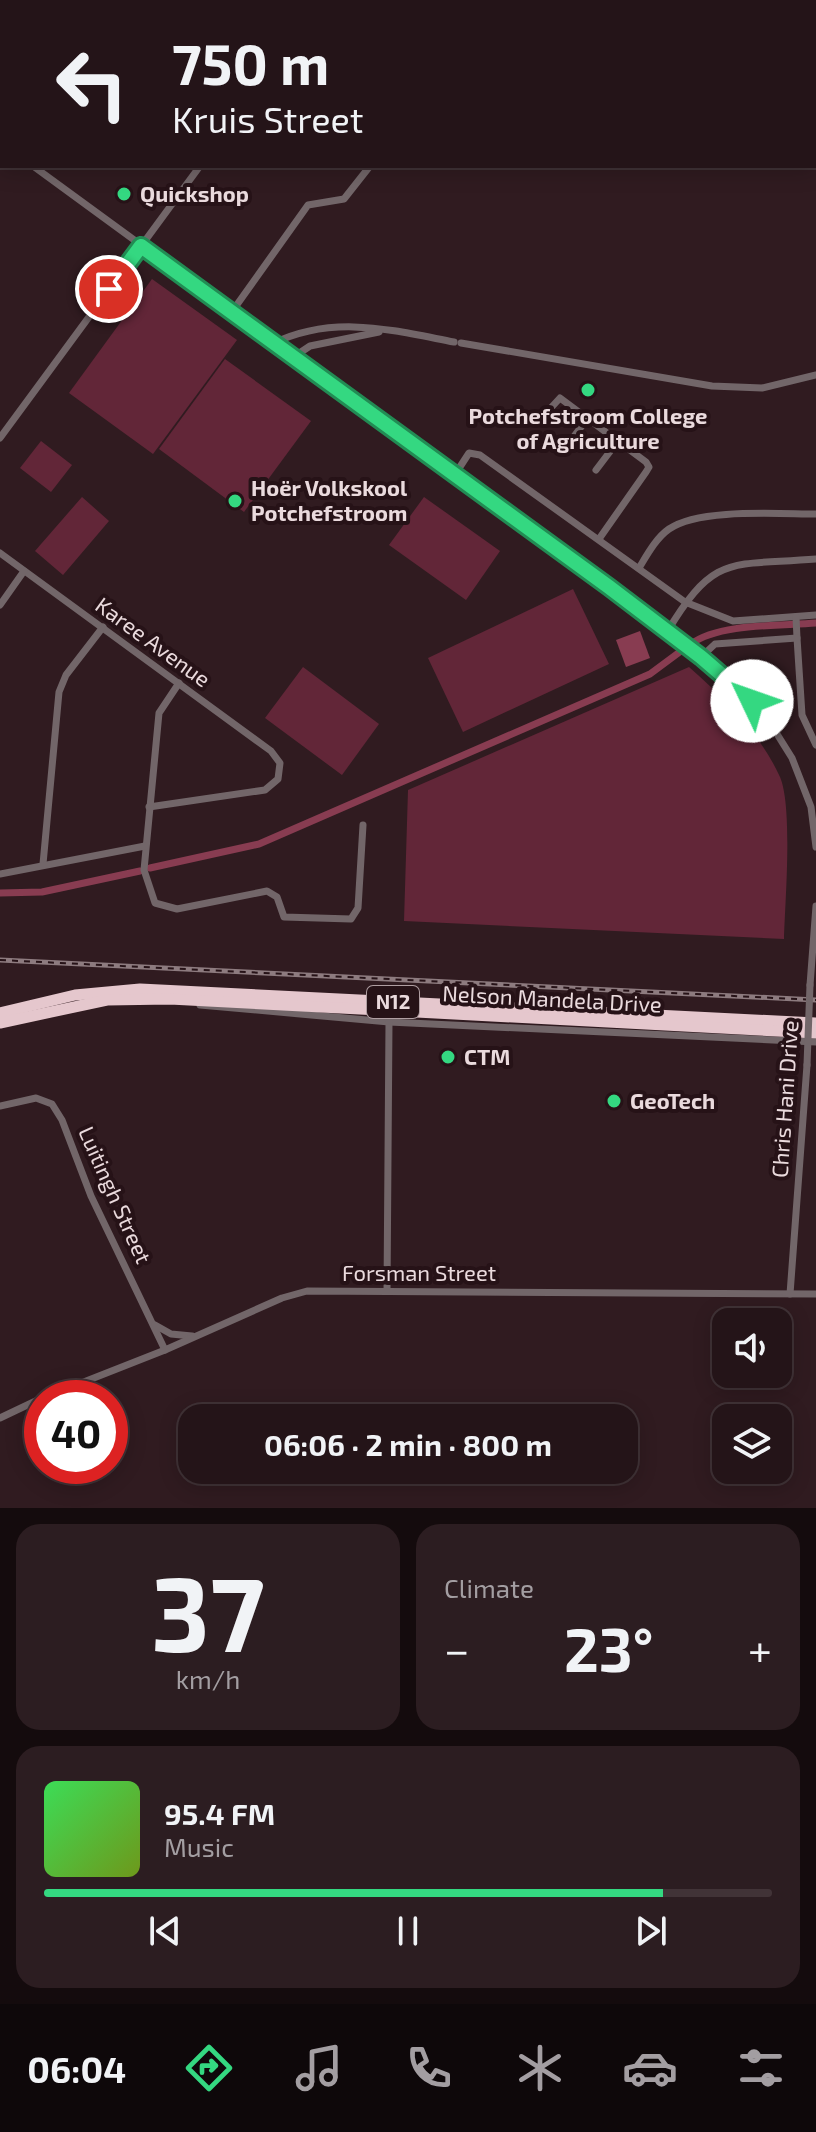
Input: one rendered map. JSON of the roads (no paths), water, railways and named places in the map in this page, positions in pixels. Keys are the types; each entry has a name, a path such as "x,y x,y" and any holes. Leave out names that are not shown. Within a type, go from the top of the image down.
{"highway":[{"name":"Nelson Mandela Drive","path":"0,1013 75,995 140,989 816,1023"},
{"name":"Nelson Mandela Drive","path":"0,1023 107,1000 170,999 816,1033"}],"street":[{"path":"36,168 701,657 752,701 782,740 811,807 816,847"},
{"path":"0,438 199,168"},
{"path":"231,313 308,205 344,199 368,168"},
{"path":"272,344 311,329 337,325 393,330 712,386 774,387 816,375"},
{"path":"292,358 323,342 393,330"},
{"path":"536,424 556,398 618,441 649,467 599,539"},
{"path":"566,447 587,419"},
{"path":"596,470 618,441"},
{"path":"454,476 466,456 475,453 685,602 727,620 796,622 816,615"},
{"path":"639,568 664,533 682,523 717,517 816,514"},
{"name":"Karee Avenue","path":"0,553 271,751 280,763 278,779 265,790 149,807"},
{"path":"667,632 685,602 720,568 816,559"},
{"path":"0,605 24,571"},
{"path":"796,622 802,715 816,745"},
{"path":"43,864 59,692 66,675 103,627"},
{"path":"701,657 715,644 797,638"},
{"path":"179,683 159,713 145,846 144,870 150,896 162,907 177,909 267,891 277,897 284,917 351,919 358,908 363,825"},
{"path":"0,874 145,846"},
{"name":"Chris Hani Drive","path":"790,1294 816,906"},
{"path":"170,999 231,1010 389,1022 816,1042"},
{"path":"387,1291 389,1022"},
{"name":"Luitingh Street","path":"0,1106 36,1098 57,1111 91,1196 165,1350"},
{"name":"Forsman Street","path":"88,1380 294,1294 387,1291 816,1294"},
{"path":"151,1321 171,1334 198,1336"},
{"name":"Forsman Street","path":"0,1418 24,1407"}],"waterway":[{"path":"691,644 717,632 734,629 816,623"},
{"path":"150,868 259,844 650,674 681,651"},
{"path":"0,893 42,892 140,871"}],"railway":[{"path":"0,960 816,1000"}],"place":[{"name":"Quickshop","path":"124,194"},
{"name":"Potchefstroom College of Agriculture","path":"588,390"},
{"name":"Hoër Volkskool Potchefstroom","path":"235,501"},
{"name":"CTM","path":"448,1057"},
{"name":"GeoTech","path":"614,1101"}]}
